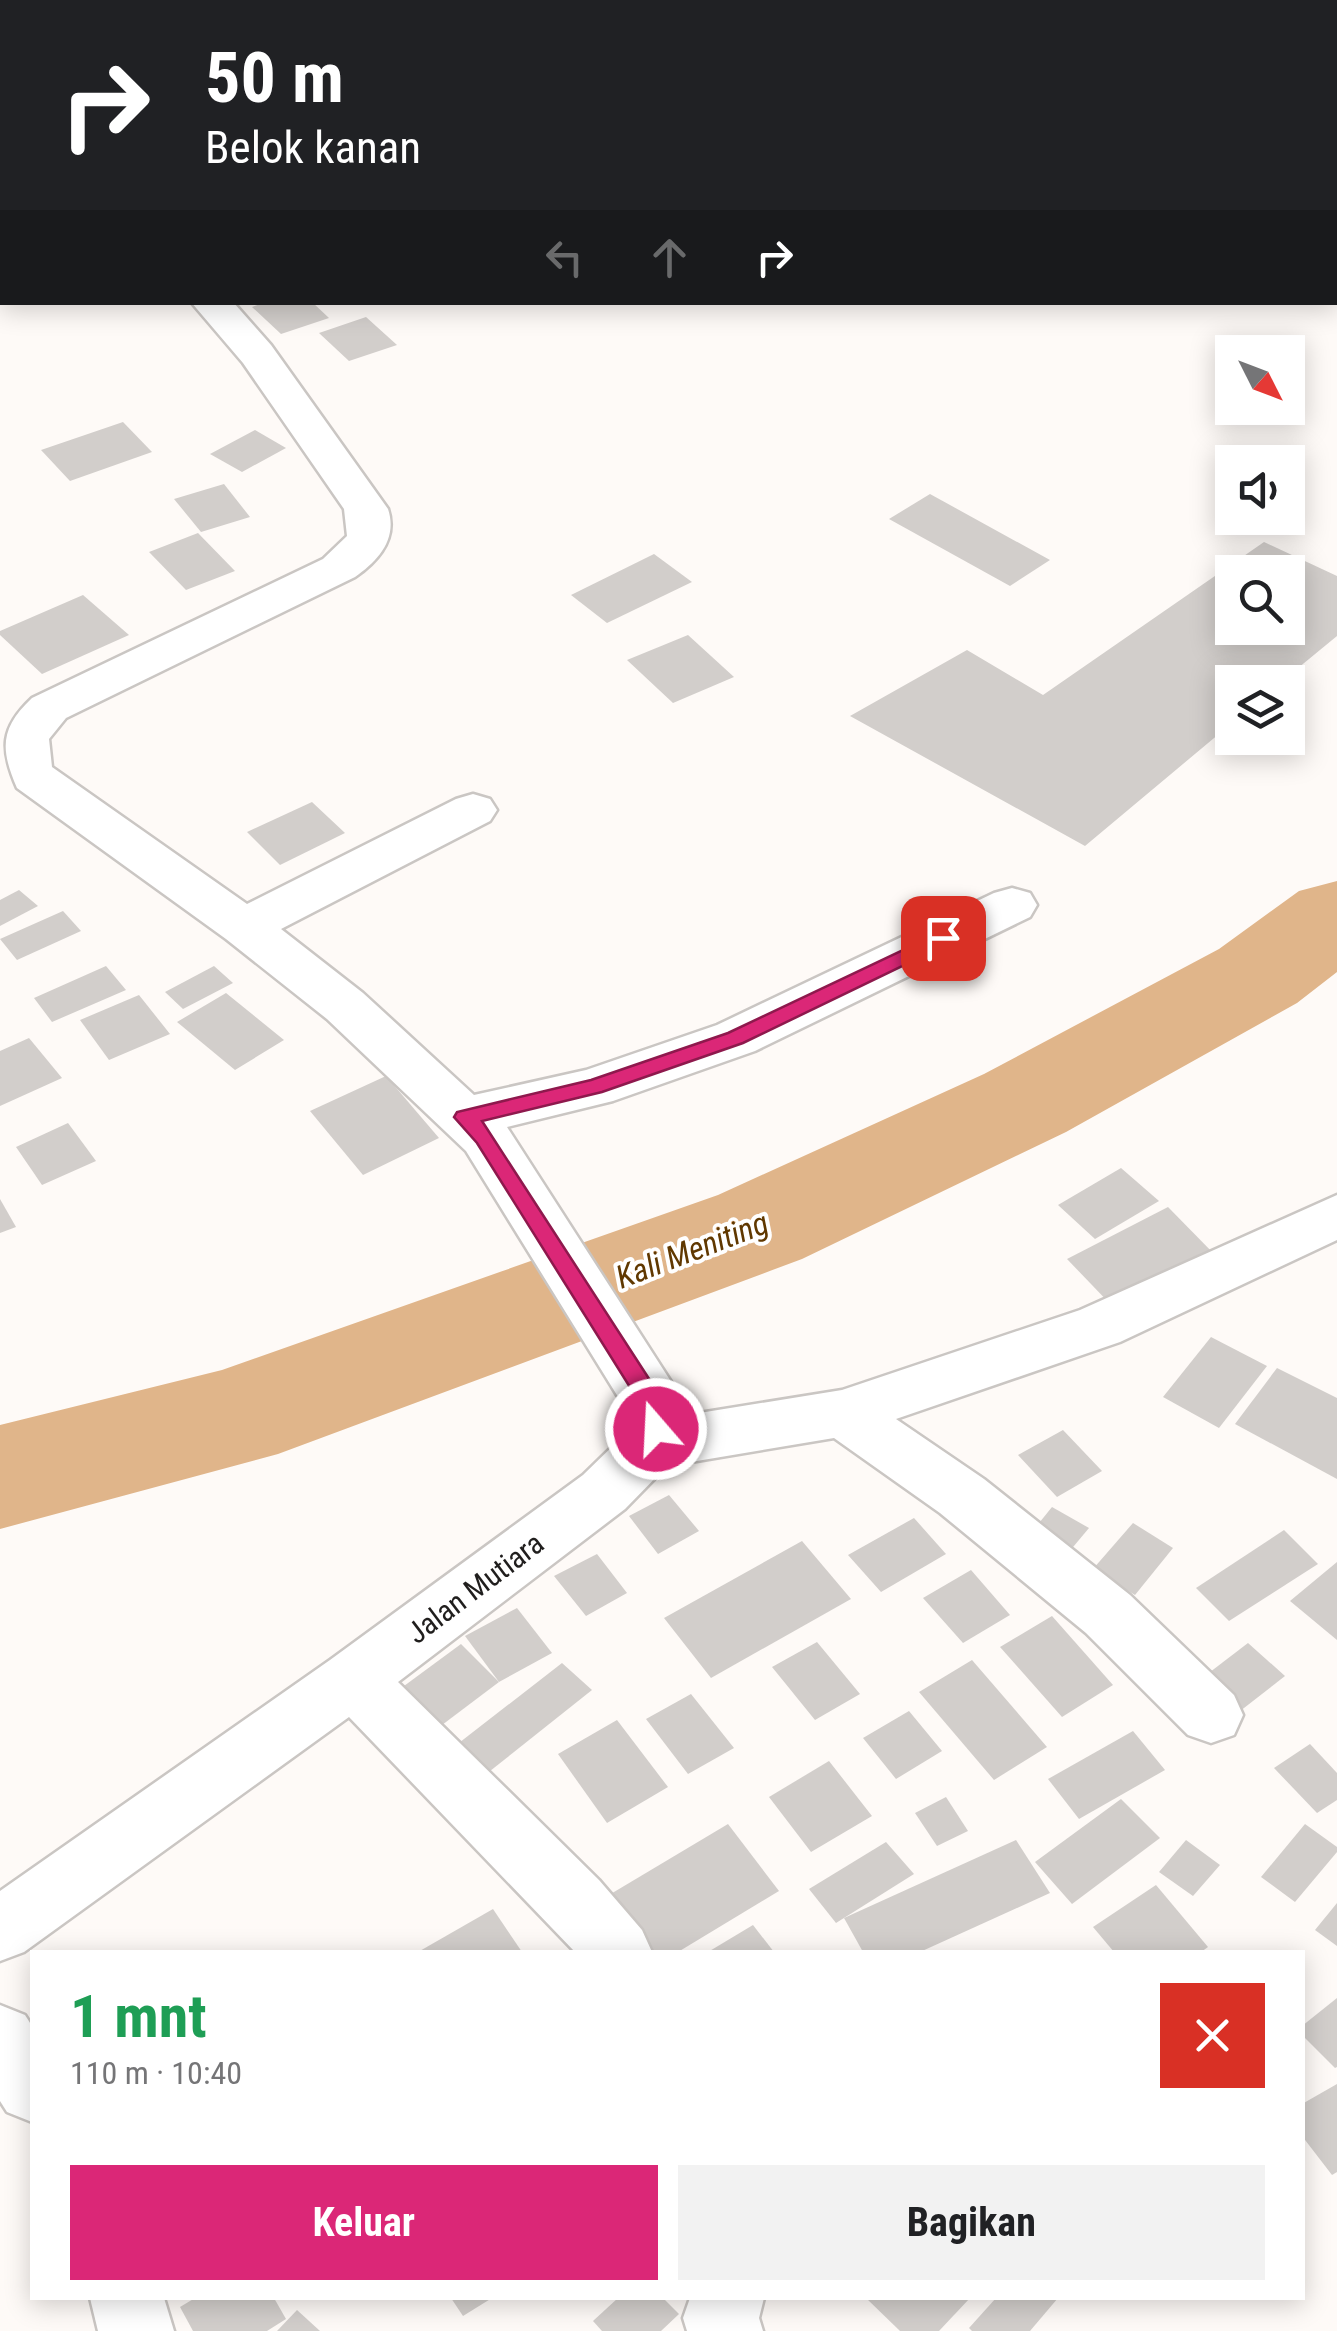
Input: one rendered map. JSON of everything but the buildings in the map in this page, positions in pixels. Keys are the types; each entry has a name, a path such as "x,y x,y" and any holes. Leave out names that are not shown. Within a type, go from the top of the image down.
{"street":[{"path":"214,305 257,354 366,509 372,524 369,540 356,557 339,568 49,708 12,747 34,777 244,926 345,1006 475,1127 651,1423 843,1413 1100,1326 1337,1216"},
{"path":"244,926 473,810"},
{"path":"475,1127 736,1038 1012,905"},
{"path":"843,1413 962,1496 1108,1614 1211,1715"},
{"name":"Jalan Mutiara","path":"0,1930 353,1679 604,1492 651,1423"},
{"path":"353,1679 575,1902 616,1950"},
{"path":"0,2038 30,2085"},
{"path":"128,2300 136,2331"},
{"path":"725,2331 721,2318 726,2300"}],"waterway":[{"name":"Kali Meniting","path":"0,1477 233,1418 760,1227 1025,1103 1258,976 1337,917"}],"route":[{"path":"656,1429 658,1412 484,1137 465,1117 594,1087 736,1038 943,938"}]}
